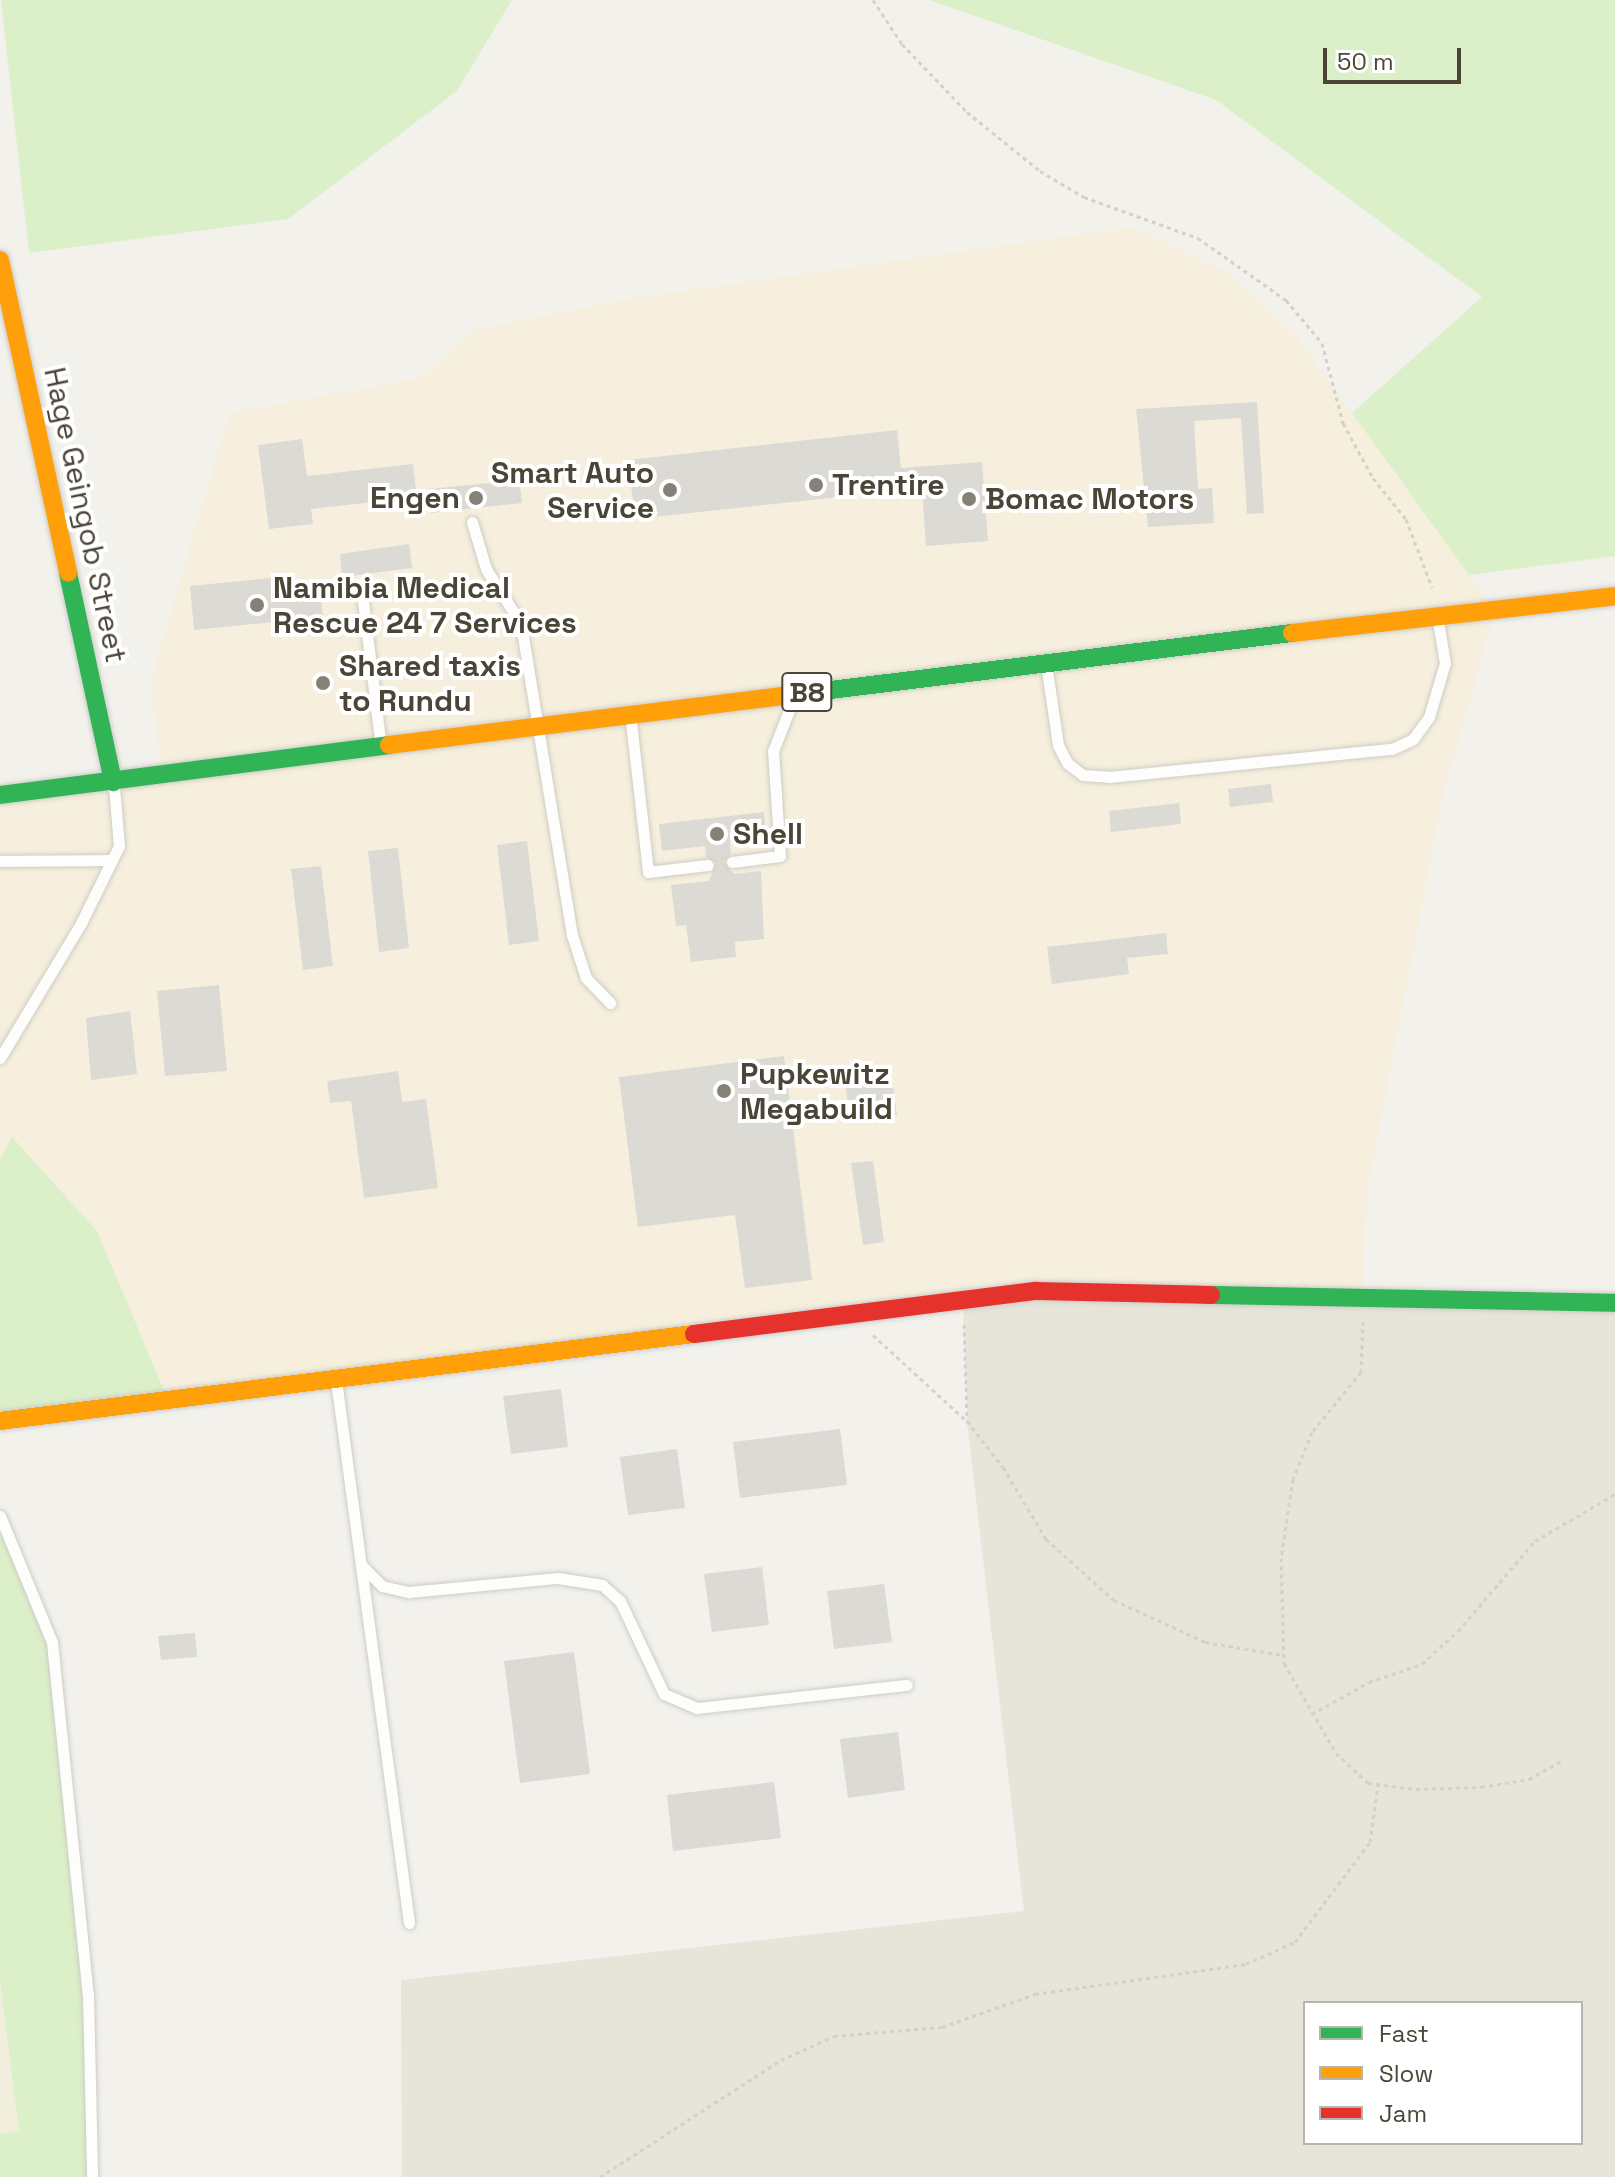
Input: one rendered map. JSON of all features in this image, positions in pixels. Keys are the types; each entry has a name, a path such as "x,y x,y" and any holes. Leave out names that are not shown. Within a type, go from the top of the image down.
{"main road":[{"name":"Hage Geingob Street","path":"0,260 113,782"},
{"name":"B8","path":"0,795 630,718 1046,662 1615,596"},
{"path":"0,1421 1036,1291 1615,1303"}],"lane":[{"path":"472,522 486,569 521,624 541,729 572,935 586,978 610,1003"},
{"path":"363,601 381,748"},
{"path":"1046,662 1058,745 1067,763 1083,775 1109,777 1392,749 1413,739 1429,717 1445,663 1438,618"},
{"path":"732,862 780,856 773,751 797,694"},
{"path":"630,718 648,872 708,865"},
{"path":"0,1058 81,923 119,846 113,782"},
{"path":"0,861 112,860"},
{"path":"336,1379 409,1923"},
{"path":"0,1516 52,1642 88,1995 92,2177"},
{"path":"361,1565 382,1586 409,1592 558,1578 602,1585 620,1601 664,1694 697,1708 907,1685"}],"path":[{"path":"873,0 902,44 967,112 1040,171 1084,197 1198,238 1286,300 1322,343 1343,423 1373,478 1406,519 1431,582 1438,618"},
{"path":"1362,1298 1361,1372 1312,1432 1293,1479 1281,1558 1283,1655 1312,1714 1336,1753 1368,1783 1481,1787 1529,1779 1562,1761"},
{"path":"963,1300 967,1421"},
{"path":"849,1314 967,1421 1003,1467 1046,1539 1114,1600 1205,1642 1283,1655"},
{"path":"1312,1714 1369,1682 1422,1664 1458,1631 1535,1541 1615,1494"},
{"path":"600,2177 781,2060 834,2036 942,2027 1035,1994 1246,1964 1295,1942 1370,1842 1378,1785"}],"shaded area":[{"path":"1134,227 1226,272 1294,333 1495,611 1443,795 1367,1193 1362,1298 1036,1291 0,1421 0,795 162,776 151,680 229,413 419,378 475,330 627,299"},
{"path":"963,1300 1615,1303 1615,2177 402,2177 401,1980 1024,1911 967,1421"},
{"path":"0,1981 19,2132 0,2135"}],"green space":[{"path":"1,0 512,0 457,91 288,219 29,253"},
{"path":"929,0 1615,0 1615,556 1469,575 1352,413 1482,297 1216,100"},
{"path":"12,1137 97,1231 168,1400 0,1421 0,1159"},
{"path":"0,1516 52,1642 76,1841 92,2177 0,2177 0,2135 19,2131 0,1981"}],"building":[{"path":"1257,402 1264,513 1247,514 1241,418 1194,421 1198,489 1212,488 1214,523 1148,527 1136,409"},
{"path":"897,430 901,468 982,462 988,541 926,546 922,488 635,519 628,460"},
{"path":"302,439 307,476 413,464 417,497 311,509 313,524 269,529 258,445"},
{"path":"519,480 522,503 431,513 429,489"},
{"path":"409,544 412,568 342,577 340,554"},
{"name":"Namibia Medical Rescue 24 7 Services","path":"291,576 293,593 320,590 323,617 194,630 190,586"},
{"path":"1271,784 1273,802 1230,807 1228,789"},
{"path":"1179,803 1181,824 1111,832 1109,811"},
{"path":"764,812 767,839 730,843 731,854 724,862 734,874 761,871 764,939 735,942 736,957 691,962 686,925 676,926 671,885 709,881 716,863 706,857 705,846 662,851 659,824"},
{"path":"527,841 539,941 509,945 497,845"},
{"path":"398,848 409,948 379,952 368,851"},
{"path":"321,866 333,966 303,970 291,869"},
{"path":"1166,933 1168,954 1127,958 1129,974 1052,984 1047,947"},
{"path":"219,985 227,1071 165,1076 157,991"},
{"path":"130,1011 137,1074 91,1080 86,1018"},
{"path":"784,1056 812,1280 745,1288 735,1215 638,1227 619,1077"},
{"path":"890,1065 897,1115 850,1122 844,1071"},
{"path":"398,1071 402,1102 426,1099 438,1188 364,1198 351,1101 330,1103 327,1081"},
{"path":"873,1161 884,1242 863,1245 851,1163"},
{"path":"561,1389 568,1447 511,1454 503,1396"},
{"path":"840,1429 847,1485 740,1498 733,1442"},
{"path":"677,1449 685,1508 628,1515 620,1457"},
{"path":"762,1567 769,1625 712,1632 704,1574"},
{"path":"884,1584 892,1642 834,1649 827,1591"},
{"path":"195,1633 197,1657 161,1660 158,1636"},
{"path":"574,1652 590,1774 520,1783 504,1661"},
{"path":"898,1732 905,1790 848,1798 840,1739"},
{"path":"774,1782 781,1838 673,1851 667,1795"}],"traffic: fast":[{"path":"68,573 113,782"},
{"path":"790,695 1292,633"},
{"path":"0,795 389,745"},
{"path":"1211,1295 1615,1303"}],"traffic: slow":[{"path":"0,260 68,573"},
{"path":"1292,633 1615,596"},
{"path":"389,745 790,695"},
{"path":"0,1421 694,1334"}],"traffic: jam":[{"path":"694,1334 1036,1291 1211,1295"}],"place":[{"name":"Trentire","path":"816,485"},
{"name":"Smart Auto Service","path":"670,490"},
{"name":"Engen","path":"476,498"},
{"name":"Bomac Motors","path":"969,499"},
{"name":"Namibia Medical Rescue 24 7 Services","path":"257,605"},
{"name":"Shared taxis to Rundu","path":"323,683"},
{"name":"Shell","path":"717,834"},
{"name":"Pupkewitz Megabuild","path":"724,1091"}]}
